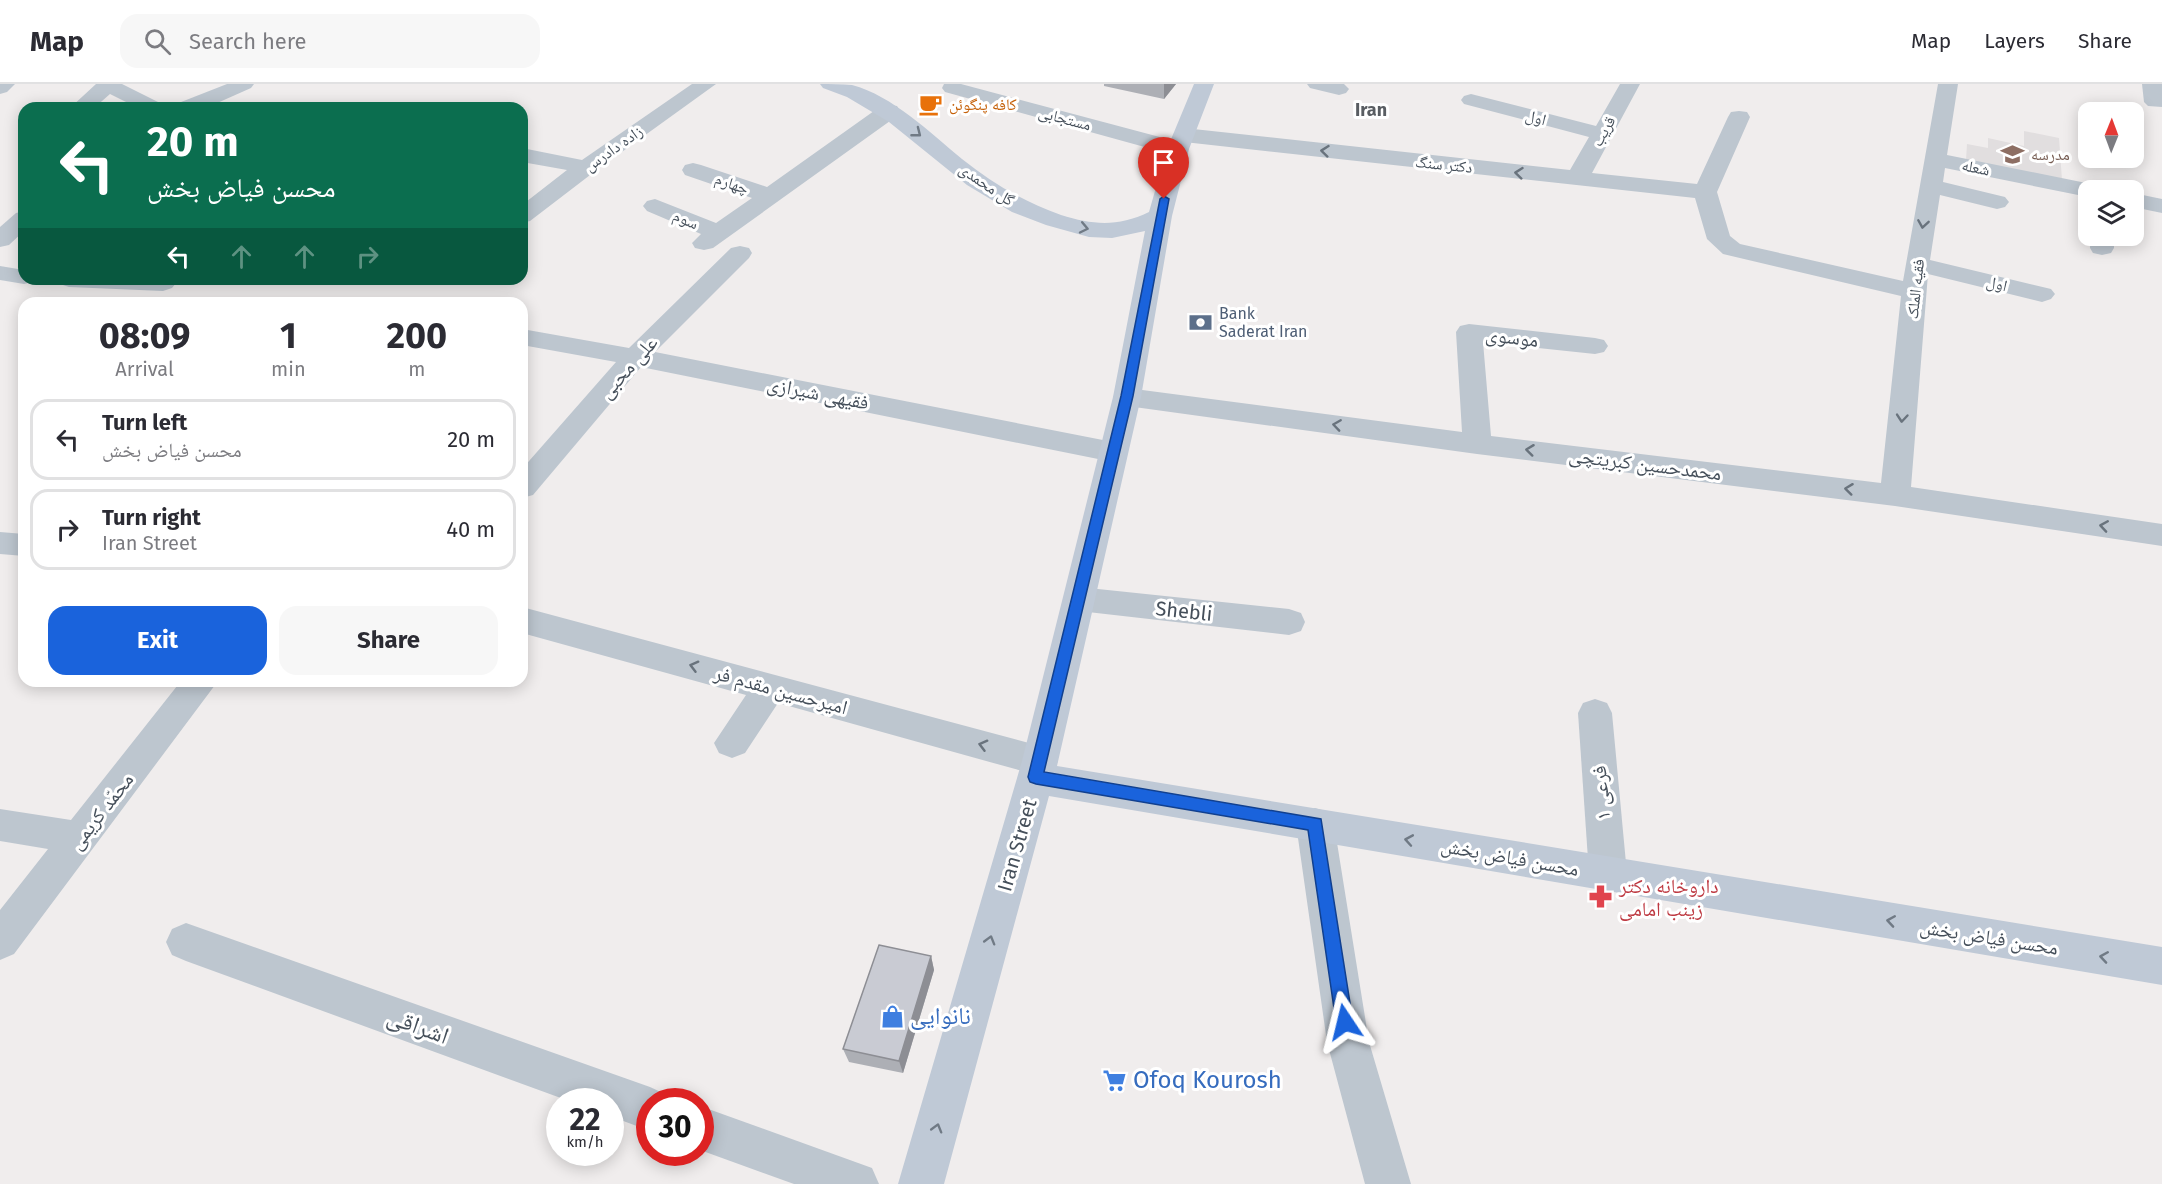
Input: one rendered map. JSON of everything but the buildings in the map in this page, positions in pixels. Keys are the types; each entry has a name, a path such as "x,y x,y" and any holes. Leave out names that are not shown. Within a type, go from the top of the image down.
{"street":[{"path":"0,88 5,84"},
{"path":"203,102 244,84"},
{"name":"زاده دادرس","path":"528,211 586,167 706,84"},
{"name":"گل محمدی","path":"830,84 847,89 889,111 996,194 1031,212 1069,225 1101,232 1126,230 1160,216"},
{"name":"Iran Street","path":"921,1184 1038,769 1127,396 1160,216 1181,142 1204,84"},
{"path":"1317,84 1339,89"},
{"name":"قریب","path":"1577,179 1630,84"},
{"name":"فقیه الملک","path":"1895,495 1917,264 1948,84"},
{"path":"88,102 108,85 143,102"},
{"name":"مستجابی","path":"952,88 1181,142"},
{"name":"اول","path":"1471,100 1602,134"},
{"path":"770,196 889,111"},
{"path":"1739,117 1705,192 1719,239 1732,249 1914,291"},
{"name":"دکتر سنگ","path":"1181,142 1705,192"},
{"path":"528,156 586,167"},
{"name":"شعله","path":"1935,159 2078,188"},
{"name":"چهارم","path":"693,170 770,196"},
{"path":"1930,186 1997,202"},
{"name":"سوم","path":"655,206 711,238 770,196"},
{"path":"2144,202 2162,206"},
{"path":"0,240 18,224"},
{"name":"علی محبی","path":"528,481 635,357 740,253"},
{"name":"اول","path":"1917,264 2042,294"},
{"path":"0,273 18,276"},
{"name":"موسوی","path":"1477,444 1469,332 1595,346"},
{"name":"فقیهی شیرازی","path":"528,339 635,357 1113,452"},
{"name":"محمدحسین کبریتچی","path":"1127,396 1477,444 1895,495 2162,535"},
{"path":"0,543 18,544"},
{"name":"Shebli","path":"1078,599 1289,622"},
{"name":"امیرحسین مقدم فر","path":"528,622 770,687 1038,769"},
{"name":"محمّد کریمی","path":"0,941 196,687"},
{"path":"732,743 770,687"},
{"name":"فرعی ۱","path":"1595,713 1608,874"},
{"name":"محسن فیاض بخش","path":"1038,769 1315,824 2162,966"},
{"path":"1315,824 1348,1042 1388,1184"},
{"path":"0,825 80,838"},
{"name":"اشراقی","path":"186,942 636,1104"},
{"path":"714,1133 856,1184"}],"shaded area":[{"name":"مدرسه","path":"2024,131 2059,138 2062,180 1966,160 1967,144 1988,148 1988,138 2024,146"}],"place":[{"name":"کافه پنگوئن","path":"931,104"},
{"name":"مدرسه","path":"2013,154"},
{"name":"Bank Saderat Iran","path":"1201,322"},
{"name":"داروخانه دکتر زینب امامی","path":"1601,897"},
{"name":"نانوایی","path":"892,1016"},
{"name":"Ofoq Kourosh","path":"1115,1080"}],"district":[{"name":"Iran","path":"1371,110"}],"route":[{"path":"1164,199 1127,396 1036,777 1315,824 1345,1022"}]}
